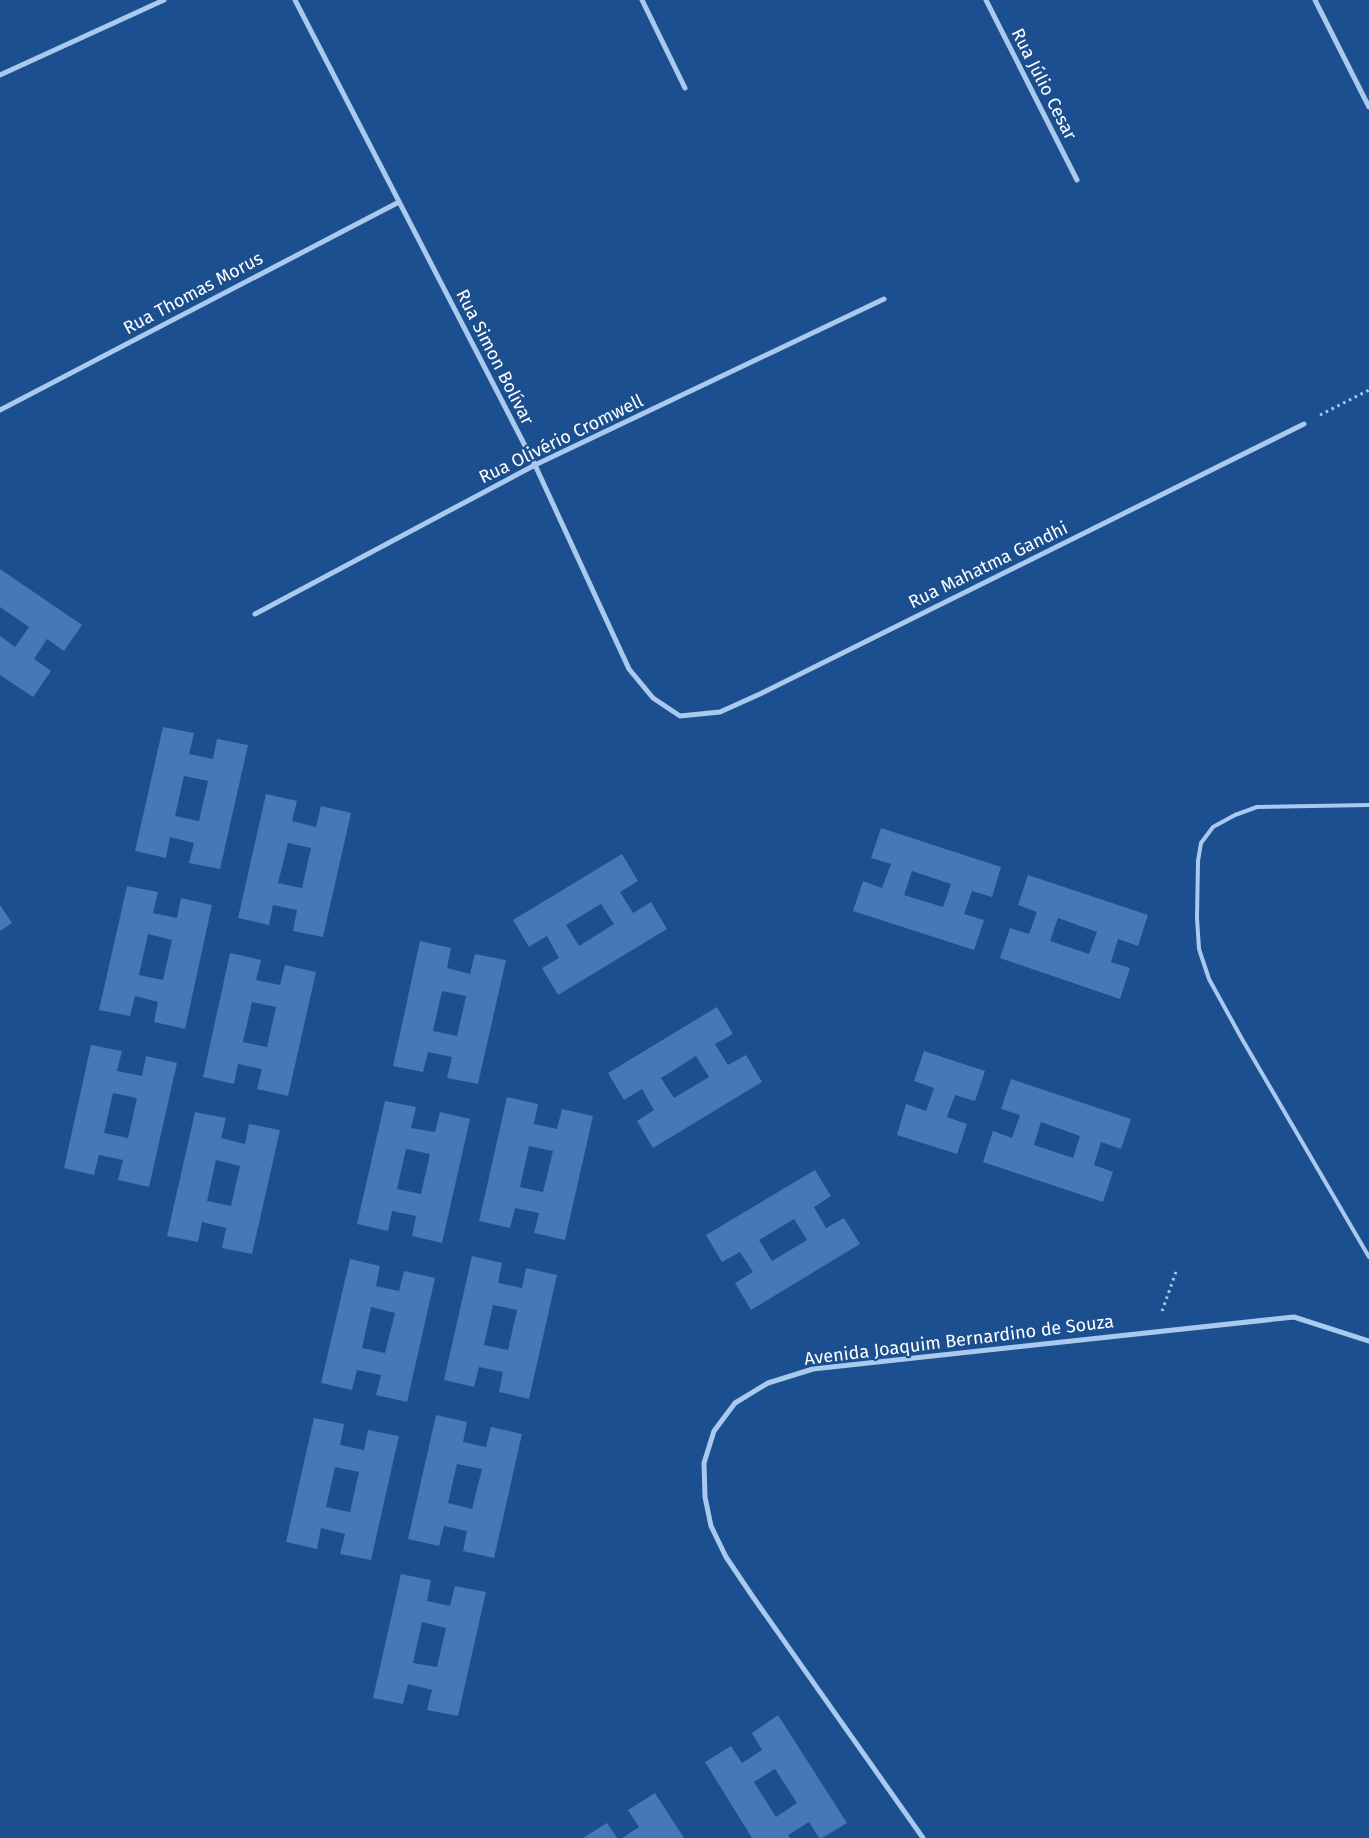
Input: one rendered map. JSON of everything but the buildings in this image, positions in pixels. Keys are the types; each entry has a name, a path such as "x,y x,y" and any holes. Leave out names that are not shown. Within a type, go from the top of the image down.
{"street":[{"path":"0,75 164,0"},
{"name":"Rua Simon Bolívar","path":"295,0 535,465 629,669 653,698 680,716"},
{"path":"642,0 685,88"},
{"name":"Rua Júlio Cesar","path":"986,0 1077,180"},
{"path":"1315,0 1369,107"},
{"name":"Rua Thomas Morus","path":"0,410 399,202"},
{"name":"Rua Olivério Cromwell","path":"256,614 535,465 884,299"},
{"name":"Rua Mahatma Gandhi","path":"680,716 720,712 760,694 1304,424"},
{"name":"Avenida Joaquim Bernardino de Souza","path":"923,1838 753,1597 726,1557 711,1526 705,1497 704,1463 714,1431 734,1404 768,1383 813,1369 1294,1317 1369,1341"}],"lane":[{"path":"1369,804 1257,807 1235,815 1214,827 1201,843 1199,852 1197,918 1199,950 1209,979 1369,1257"}],"path":[{"path":"1304,424 1369,390"},
{"path":"1156,1331 1177,1269"}]}
